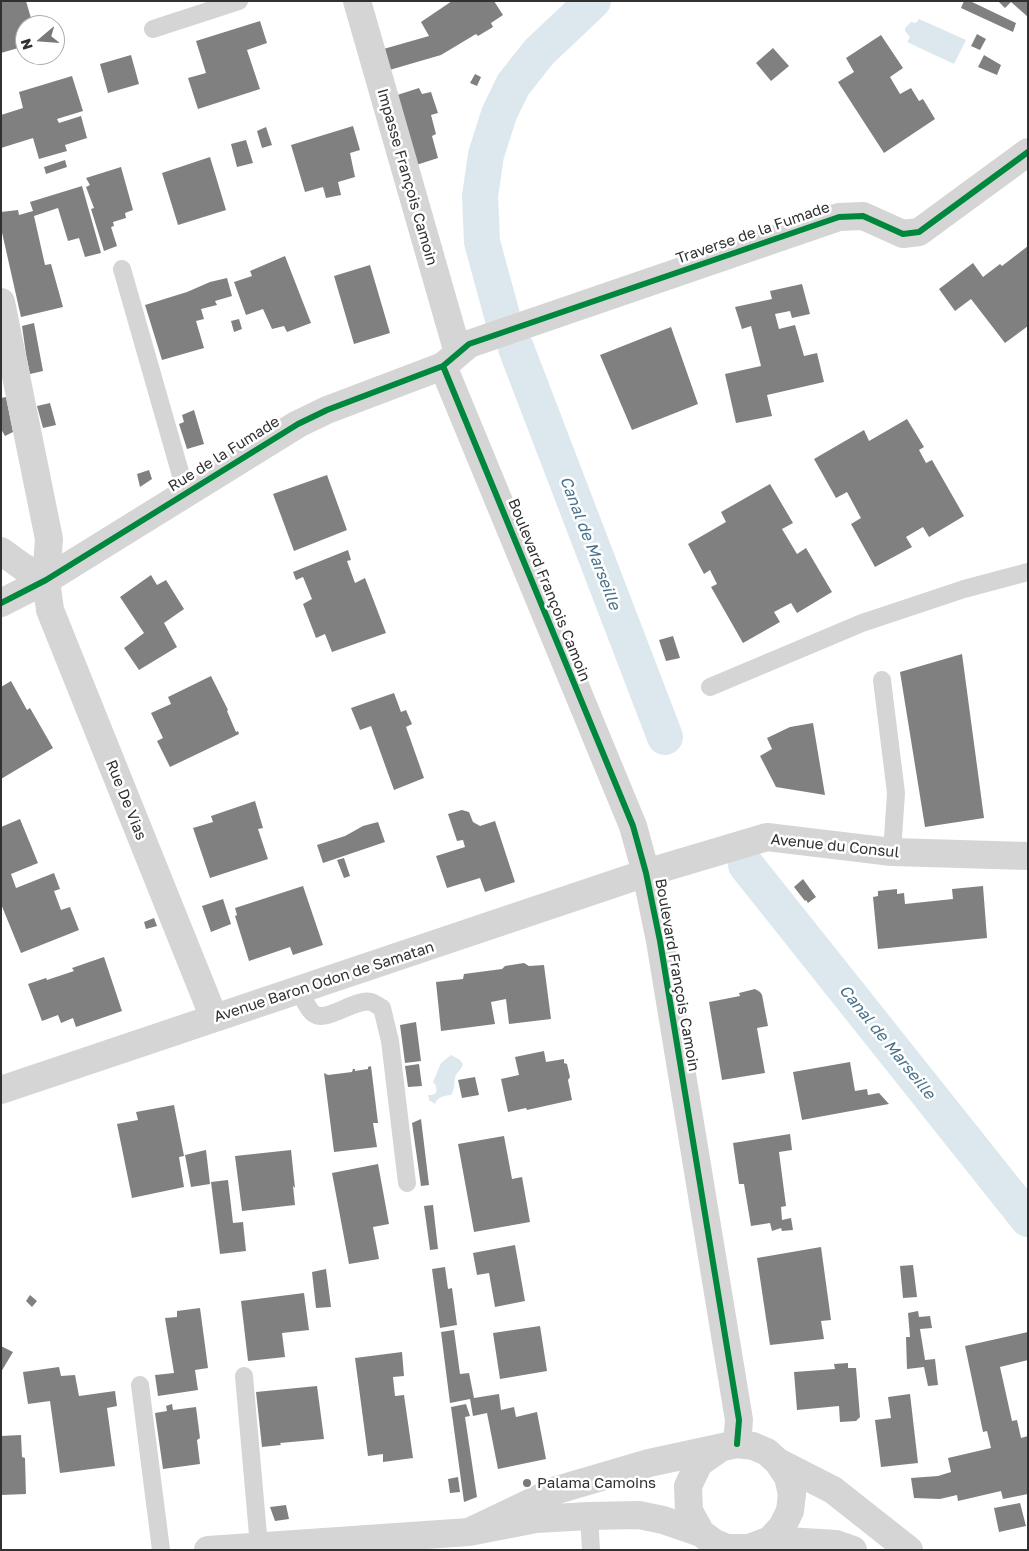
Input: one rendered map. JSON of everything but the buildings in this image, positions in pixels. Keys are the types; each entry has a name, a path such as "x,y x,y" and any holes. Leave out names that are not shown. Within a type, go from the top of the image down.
{"street":[{"name":"Impasse François Camoin","path":"357,1 456,354"},
{"name":"Traverse de la Fumade","path":"456,354 530,322 838,217 864,216 903,234 919,232 1028,152"},
{"name":"Rue De Vias","path":"1,302 49,539 46,580 50,610 214,1018"},
{"name":"Rue de la Fumade","path":"1,603 46,580 298,424 456,354"},
{"name":"Boulevard François Camoin","path":"456,354 633,826 646,873 660,941 739,1420 728,1446"},
{"path":"1,551 46,580"},
{"name":"Avenue du Consul","path":"646,873 767,837 892,852 1028,856"},
{"name":"Avenue Baron Odon de Samatan","path":"1,1090 646,873"},
{"path":"701,1533 689,1511 688,1486 699,1464 728,1446"},
{"path":"208,1550 469,1532 536,1520 639,1515 663,1520 701,1533 727,1549 749,1548 770,1540 782,1528 790,1511 792,1494 788,1477 778,1462 767,1452 753,1446 728,1446 649,1463 557,1490 469,1532"},
{"path":"778,1462 833,1490 909,1550"},
{"path":"770,1540 836,1544 853,1550"}],"lane":[{"path":"153,29 239,1"},
{"path":"122,269 186,493"},
{"path":"710,687 862,623 964,589 1028,572"},
{"path":"882,680 896,793 892,852"},
{"path":"300,990 309,1009 315,1015 324,1016 370,1002 382,1008 390,1041 407,1183"},
{"path":"244,1376 259,1546"},
{"path":"140,1385 161,1550"},
{"path":"589,1516 592,1550"}],"shaded area":[{"path":"919,19 966,40 954,64 907,42 910,37 905,28 911,22 916,23"},
{"path":"451,1055 460,1060 463,1066 456,1075 451,1095 440,1098 435,1104 429,1100 428,1095 436,1093 436,1087 433,1082 441,1063"}],"waterway":[{"name":"Canal de Marseille","path":"503,319 482,242 480,196 486,155 499,114 513,85 539,52 593,1"},
{"name":"Canal de Marseille","path":"516,348 665,737"},
{"name":"Canal de Marseille","path":"746,865 1028,1219"}],"cycle path":[{"path":"1,603 46,580 298,424 327,410 443,366 469,344 839,217 863,216 903,234 919,232 1028,152"},
{"path":"443,366 633,826 646,873 660,941 739,1420 737,1444"}],"place":[{"name":"Palama Camoins","path":"527,1483"}]}
